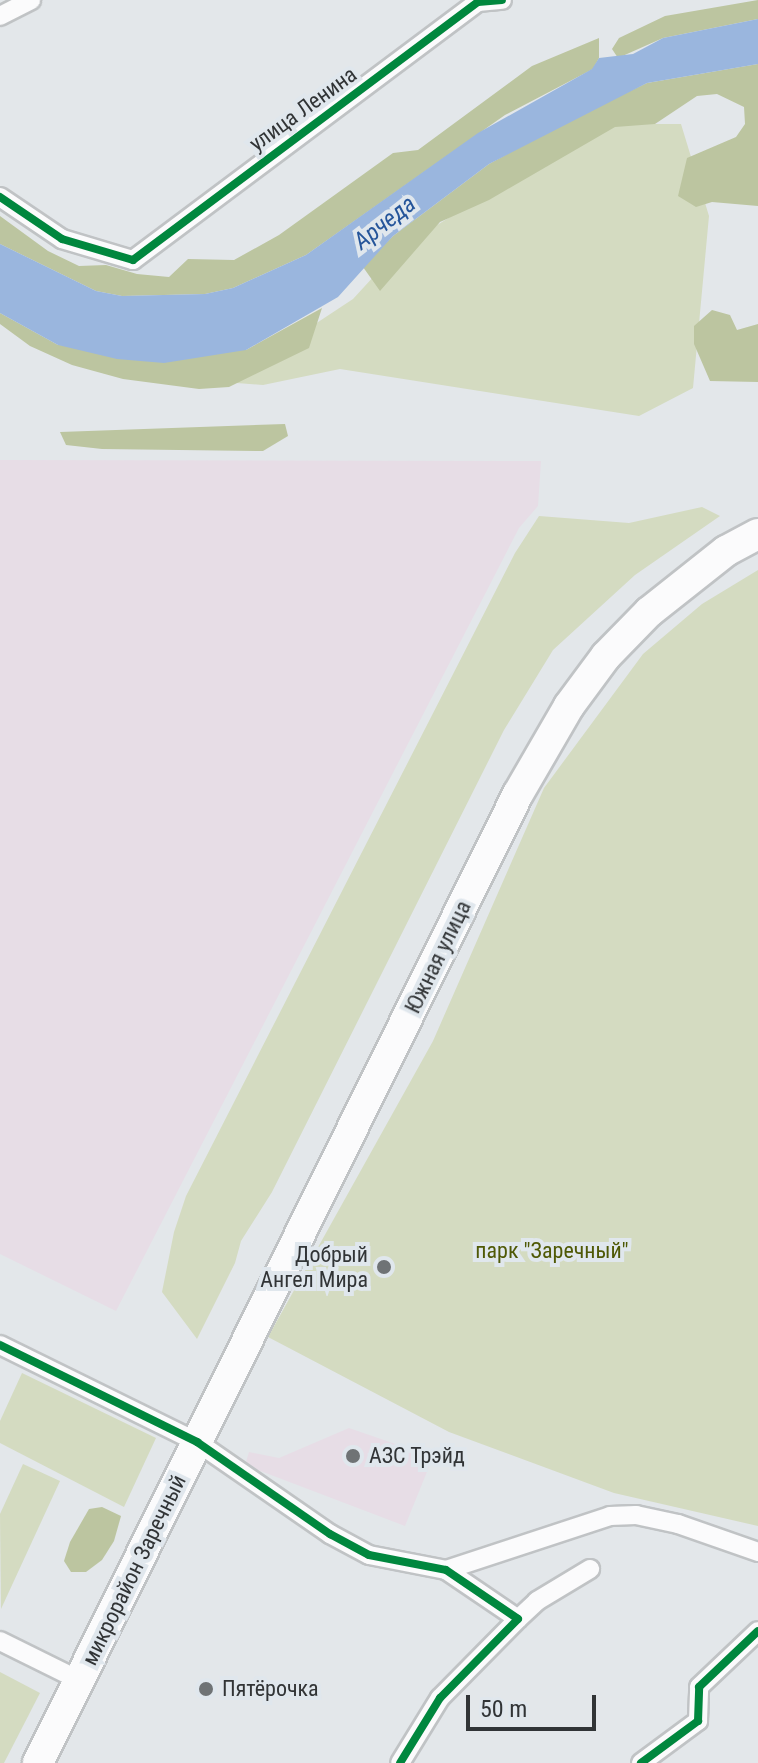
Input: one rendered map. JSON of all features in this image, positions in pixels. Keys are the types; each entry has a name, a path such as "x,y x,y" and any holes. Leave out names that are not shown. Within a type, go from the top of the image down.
{"main road":[{"name":"Южная улица","path":"197,1442 518,794 569,706 606,656 649,612 726,551 758,534"},
{"name":"микрорайон Заречный","path":"38,1763 197,1442"}],"street":[{"path":"0,16 31,0"},
{"name":"улица Ленина","path":"0,197 62,239 133,260 478,2 502,0"},
{"path":"0,1345 197,1442 330,1534 369,1555 446,1570 518,1619"},
{"path":"446,1570 610,1516 636,1515 678,1524 758,1552"},
{"path":"400,1763 440,1698 537,1601 590,1569"},
{"path":"641,1763 698,1721 699,1687 758,1631"},
{"name":"микрорайон Заречный","path":"0,1641 79,1680"}],"shaded area":[{"path":"0,460 541,461 538,506 519,528 116,1311 0,1254"},
{"path":"349,1428 433,1457 405,1526 245,1465 249,1452 279,1458"}],"green space":[{"path":"758,0 758,19 663,38 618,58 612,49 619,38 665,16"},
{"path":"599,38 599,58 593,69 505,115 306,255 233,288 205,294 122,296 96,291 0,244 0,216 48,251 79,266 106,265 137,274 169,277 188,259 234,260 279,235 393,153 418,150 532,66"},
{"path":"758,64 758,206 712,202 696,207 678,196 687,158 736,137 745,124 744,107 717,94 697,96 655,124 615,127 489,200 440,222 380,291 363,267 393,236 489,164 575,117 647,83"},
{"path":"596,124 681,124 709,216 693,388 639,416 340,369 263,385 198,380 303,332 353,299 398,250"},
{"path":"322,308 309,348 229,387 199,389 123,379 72,365 30,346 0,324 0,313 58,345 246,350"},
{"path":"712,310 730,315 737,330 758,324 758,382 710,381 694,344 694,326"},
{"path":"285,424 288,436 263,451 102,449 66,445 60,432"},
{"path":"702,507 720,516 635,575 553,650 504,730 272,1192 241,1241 235,1263 197,1339 162,1292 174,1232 186,1196 515,553 539,516 629,523"},
{"name":"парк \"Заречный\"","path":"758,570 758,1526 614,1493 449,1432 268,1337 433,1041 544,788 643,654 702,604"},
{"path":"22,1373 156,1438 124,1507 0,1443 0,1421"},
{"path":"23,1464 60,1481 1,1609 0,1514"},
{"path":"102,1507 121,1516 114,1541 102,1560 86,1572 71,1572 64,1561 70,1542 89,1509"},
{"path":"0,1672 40,1693 4,1763 0,1763"}],"water":[{"name":"Арчеда","path":"758,19 758,64 647,83 489,164 393,236 338,297 246,350 164,363 117,359 58,345 0,313 0,244 96,291 122,296 205,294 233,288 306,255 478,133 592,69 599,58 633,54 663,38"}],"cycle path":[{"path":"0,197 62,239 133,260 478,2 502,0"},
{"path":"0,1345 197,1442 330,1534 369,1555 446,1570 518,1619 440,1698 400,1763"},
{"path":"641,1763 698,1721 699,1687 758,1631"}],"place":[{"name":"Добрый Ангел Мира","path":"384,1267"},
{"name":"АЗС Трэйд","path":"353,1456"},
{"name":"Пятёрочка","path":"206,1689"}]}
